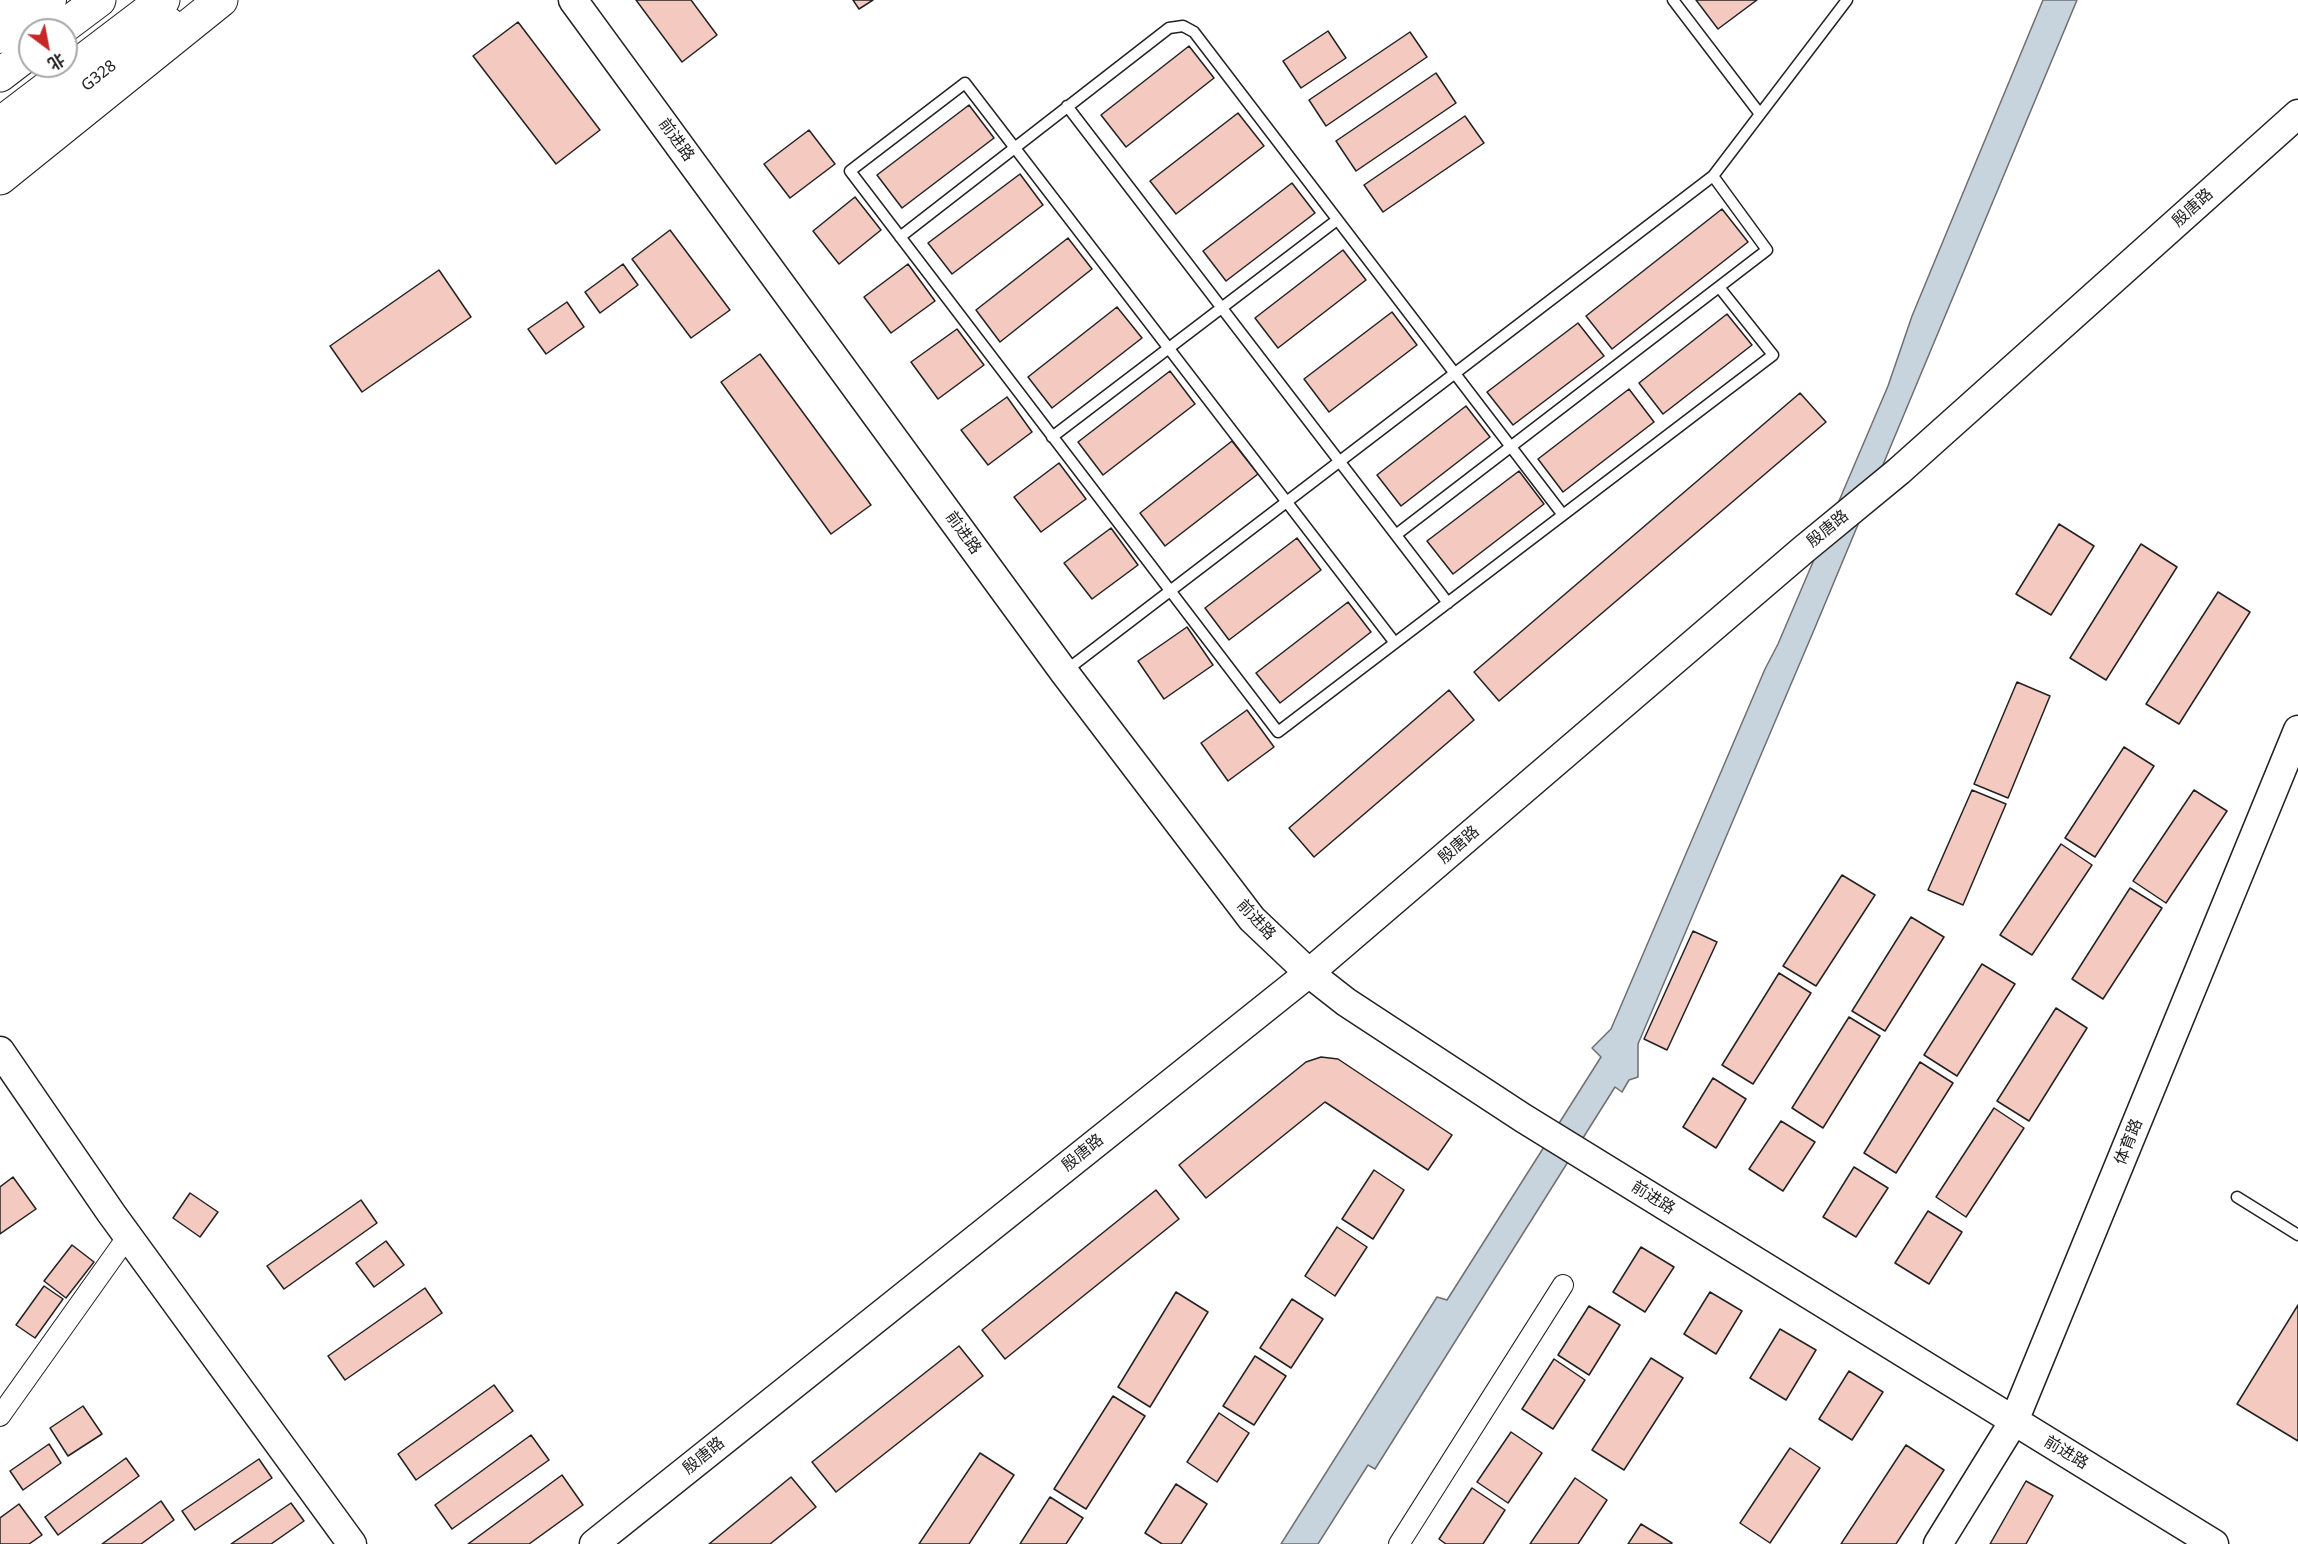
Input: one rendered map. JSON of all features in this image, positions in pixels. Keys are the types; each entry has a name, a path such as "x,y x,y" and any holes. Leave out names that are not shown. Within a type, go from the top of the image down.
{"highway":[{"path":"0,18 25,0"},
{"path":"75,18 99,0"},
{"path":"0,124 163,0"},
{"path":"0,178 221,0"},
{"path":"0,75 18,61"}],"main road":[{"path":"0,37 50,0"},
{"name":"G328","path":"0,152 198,0"}],"street":[{"name":"前进路","path":"573,0 1064,672 1252,919 1309,973 1346,1002 1523,1118 2214,1544"},
{"name":"殷唐路","path":"594,1544 1309,973 1803,550 1899,471 2298,114"},
{"name":"体育路","path":"1938,1544 2014,1421 2298,730"},
{"path":"0,1051 128,1236 352,1544"},
{"path":"0,1416 128,1236"},
{"path":"1399,1544 1563,1285"}],"lane":[{"path":"1673,0 1760,114"},
{"path":"1064,672 1713,176 1847,0"},
{"path":"900,237 1169,28 1184,26 1194,32 1563,515"},
{"path":"1395,643 965,83 850,171 1278,732 1448,603 1773,355 1719,287"},
{"path":"1067,106 1448,603"},
{"path":"1397,534 1767,250 1713,176"},
{"path":"1052,436 1337,220"},
{"path":"2237,1197 2298,1235"}],"shaded area":[{"path":"2043,0 2077,0 1638,1044 1638,1077 1629,1080 1622,1092 1615,1087 1375,1469 1368,1465 1318,1544 1281,1544 1437,1297 1447,1300 1601,1057 1592,1048 1611,1029 1765,669 1778,644 1888,386 1912,316"}],"building":[{"path":"636,0 691,0 717,35 682,62"},
{"path":"853,0 873,0 859,9"},
{"path":"1696,0 1757,0 1718,29"},
{"path":"518,22 600,130 556,164 473,56"},
{"path":"1328,31 1346,58 1301,88 1283,61"},
{"path":"1410,32 1427,57 1326,126 1309,100"},
{"path":"1189,46 1214,78 1126,147 1101,115"},
{"path":"1436,73 1456,103 1356,171 1336,141"},
{"path":"969,105 994,138 902,208 877,175"},
{"path":"1238,113 1264,146 1176,214 1150,181"},
{"path":"1465,116 1484,143 1383,212 1364,185"},
{"path":"809,130 835,164 790,198 764,164"},
{"path":"1020,174 1043,205 952,274 928,243"},
{"path":"1292,183 1315,213 1226,281 1203,251"},
{"path":"855,197 881,230 839,264 813,231"},
{"path":"1722,209 1748,242 1612,349 1586,316"},
{"path":"670,230 730,310 691,338 632,259"},
{"path":"1068,238 1092,269 1000,342 976,310"},
{"path":"1343,250 1366,280 1278,348 1255,318"},
{"path":"623,264 638,285 600,313 585,292"},
{"path":"908,264 935,301 891,333 864,297"},
{"path":"439,270 471,317 362,392 330,346"},
{"path":"567,302 584,327 546,354 528,329"},
{"path":"1117,307 1142,338 1052,408 1028,377"},
{"path":"1392,312 1417,345 1329,412 1304,379"},
{"path":"1727,314 1752,345 1663,414 1639,383"},
{"path":"1578,323 1604,356 1513,425 1487,392"},
{"path":"957,329 984,365 938,399 911,362"},
{"path":"760,354 871,505 831,534 721,382"},
{"path":"1170,371 1195,404 1103,475 1078,442"},
{"path":"1629,389 1654,422 1563,492 1538,459"},
{"path":"1800,393 1826,422 1499,701 1474,672"},
{"path":"1007,397 1032,432 988,465 961,430"},
{"path":"1466,406 1490,437 1401,506 1377,475"},
{"path":"1232,441 1258,474 1165,546 1140,513"},
{"path":"1059,463 1086,499 1041,532 1014,497"},
{"path":"1519,471 1544,504 1453,574 1427,541"},
{"path":"2059,524 2094,546 2051,615 2016,594"},
{"path":"1111,528 1138,565 1092,599 1064,563"},
{"path":"1297,538 1321,570 1229,640 1205,608"},
{"path":"2141,544 2177,567 2106,680 2070,658"},
{"path":"2218,592 2250,612 2179,724 2146,704"},
{"path":"1348,602 1371,632 1280,703 1256,673"},
{"path":"1187,627 1213,665 1164,699 1138,661"},
{"path":"2017,682 2050,696 2008,798 1974,784"},
{"path":"1449,690 1474,720 1314,857 1289,828"},
{"path":"1247,710 1274,747 1228,781 1201,743"},
{"path":"2124,747 2154,766 2095,857 2065,838"},
{"path":"1972,790 2006,804 1963,905 1928,890"},
{"path":"2194,790 2227,811 2166,903 2133,881"},
{"path":"2061,844 2092,865 2032,955 2000,935"},
{"path":"1842,875 1875,895 1816,986 1783,966"},
{"path":"2130,888 2162,908 2103,999 2072,979"},
{"path":"1911,917 1944,937 1885,1031 1852,1011"},
{"path":"1693,931 1717,942 1667,1050 1644,1039"},
{"path":"1982,964 2015,984 1957,1076 1924,1055"},
{"path":"1779,973 1811,993 1753,1084 1722,1065"},
{"path":"2056,1008 2087,1028 2029,1121 1997,1101"},
{"path":"1849,1017 1880,1036 1823,1128 1792,1108"},
{"path":"1321,1057 1338,1059 1452,1135 1428,1170 1325,1102 1206,1198 1179,1165 1306,1062"},
{"path":"1920,1062 1953,1083 1896,1173 1864,1153"},
{"path":"1713,1078 1746,1099 1716,1148 1683,1127"},
{"path":"1994,1108 2024,1128 1966,1217 1936,1197"},
{"path":"1781,1121 1815,1142 1783,1191 1749,1169"},
{"path":"1854,1167 1888,1188 1856,1237 1823,1217"},
{"path":"1374,1170 1404,1190 1373,1239 1342,1219"},
{"path":"13,1177 36,1209 0,1234 0,1187"},
{"path":"1156,1190 1179,1219 1005,1359 982,1330"},
{"path":"190,1193 218,1212 200,1237 173,1218"},
{"path":"361,1200 377,1223 284,1289 267,1266"},
{"path":"1928,1211 1962,1232 1929,1284 1895,1263"},
{"path":"1337,1227 1367,1247 1335,1296 1305,1276"},
{"path":"386,1241 404,1265 374,1287 356,1263"},
{"path":"72,1245 94,1262 66,1298 44,1281"},
{"path":"1641,1247 1674,1267 1645,1312 1613,1292"},
{"path":"44,1286 63,1299 35,1338 16,1325"},
{"path":"425,1288 442,1313 345,1380 328,1356"},
{"path":"1176,1292 1208,1312 1150,1407 1118,1387"},
{"path":"1710,1292 1742,1311 1716,1354 1684,1334"},
{"path":"1292,1299 1323,1319 1291,1368 1260,1348"},
{"path":"2298,1305 2298,1441 2237,1404"},
{"path":"1589,1306 1620,1325 1589,1375 1558,1355"},
{"path":"1780,1329 1816,1350 1786,1400 1750,1378"},
{"path":"959,1346 983,1376 836,1492 812,1462"},
{"path":"1255,1356 1286,1376 1254,1425 1223,1406"},
{"path":"1651,1358 1683,1378 1624,1470 1592,1450"},
{"path":"1554,1359 1585,1380 1553,1429 1522,1409"},
{"path":"1849,1371 1883,1392 1852,1440 1819,1419"},
{"path":"494,1385 513,1411 416,1480 398,1454"},
{"path":"1113,1396 1145,1416 1086,1509 1054,1489"},
{"path":"83,1406 102,1434 68,1456 50,1428"},
{"path":"1219,1413 1249,1433 1217,1482 1187,1462"},
{"path":"1511,1432 1542,1453 1508,1503 1477,1482"},
{"path":"531,1435 549,1460 452,1529 435,1505"},
{"path":"49,1444 61,1463 23,1490 10,1471"},
{"path":"1906,1445 1944,1470 1896,1544 1841,1544"},
{"path":"1790,1448 1820,1468 1770,1543 1740,1523"},
{"path":"980,1453 1014,1475 969,1544 919,1544"},
{"path":"126,1458 139,1476 58,1535 45,1517"},
{"path":"259,1459 272,1478 195,1530 182,1511"},
{"path":"562,1475 583,1505 529,1544 468,1544"},
{"path":"791,1477 816,1507 770,1544 709,1544"},
{"path":"1575,1478 1607,1500 1578,1544 1530,1544"},
{"path":"2026,1481 2053,1496 2026,1544 1990,1544"},
{"path":"1176,1484 1207,1504 1181,1544 1162,1544 1145,1533"},
{"path":"1472,1488 1505,1510 1483,1544 1446,1544 1439,1539"},
{"path":"1050,1497 1083,1518 1066,1544 1020,1544"},
{"path":"161,1501 174,1520 141,1544 102,1544"},
{"path":"291,1503 304,1521 271,1544 231,1544"},
{"path":"19,1504 42,1535 29,1544 0,1544 0,1518"},
{"path":"1641,1524 1672,1543 1628,1544"}]}
